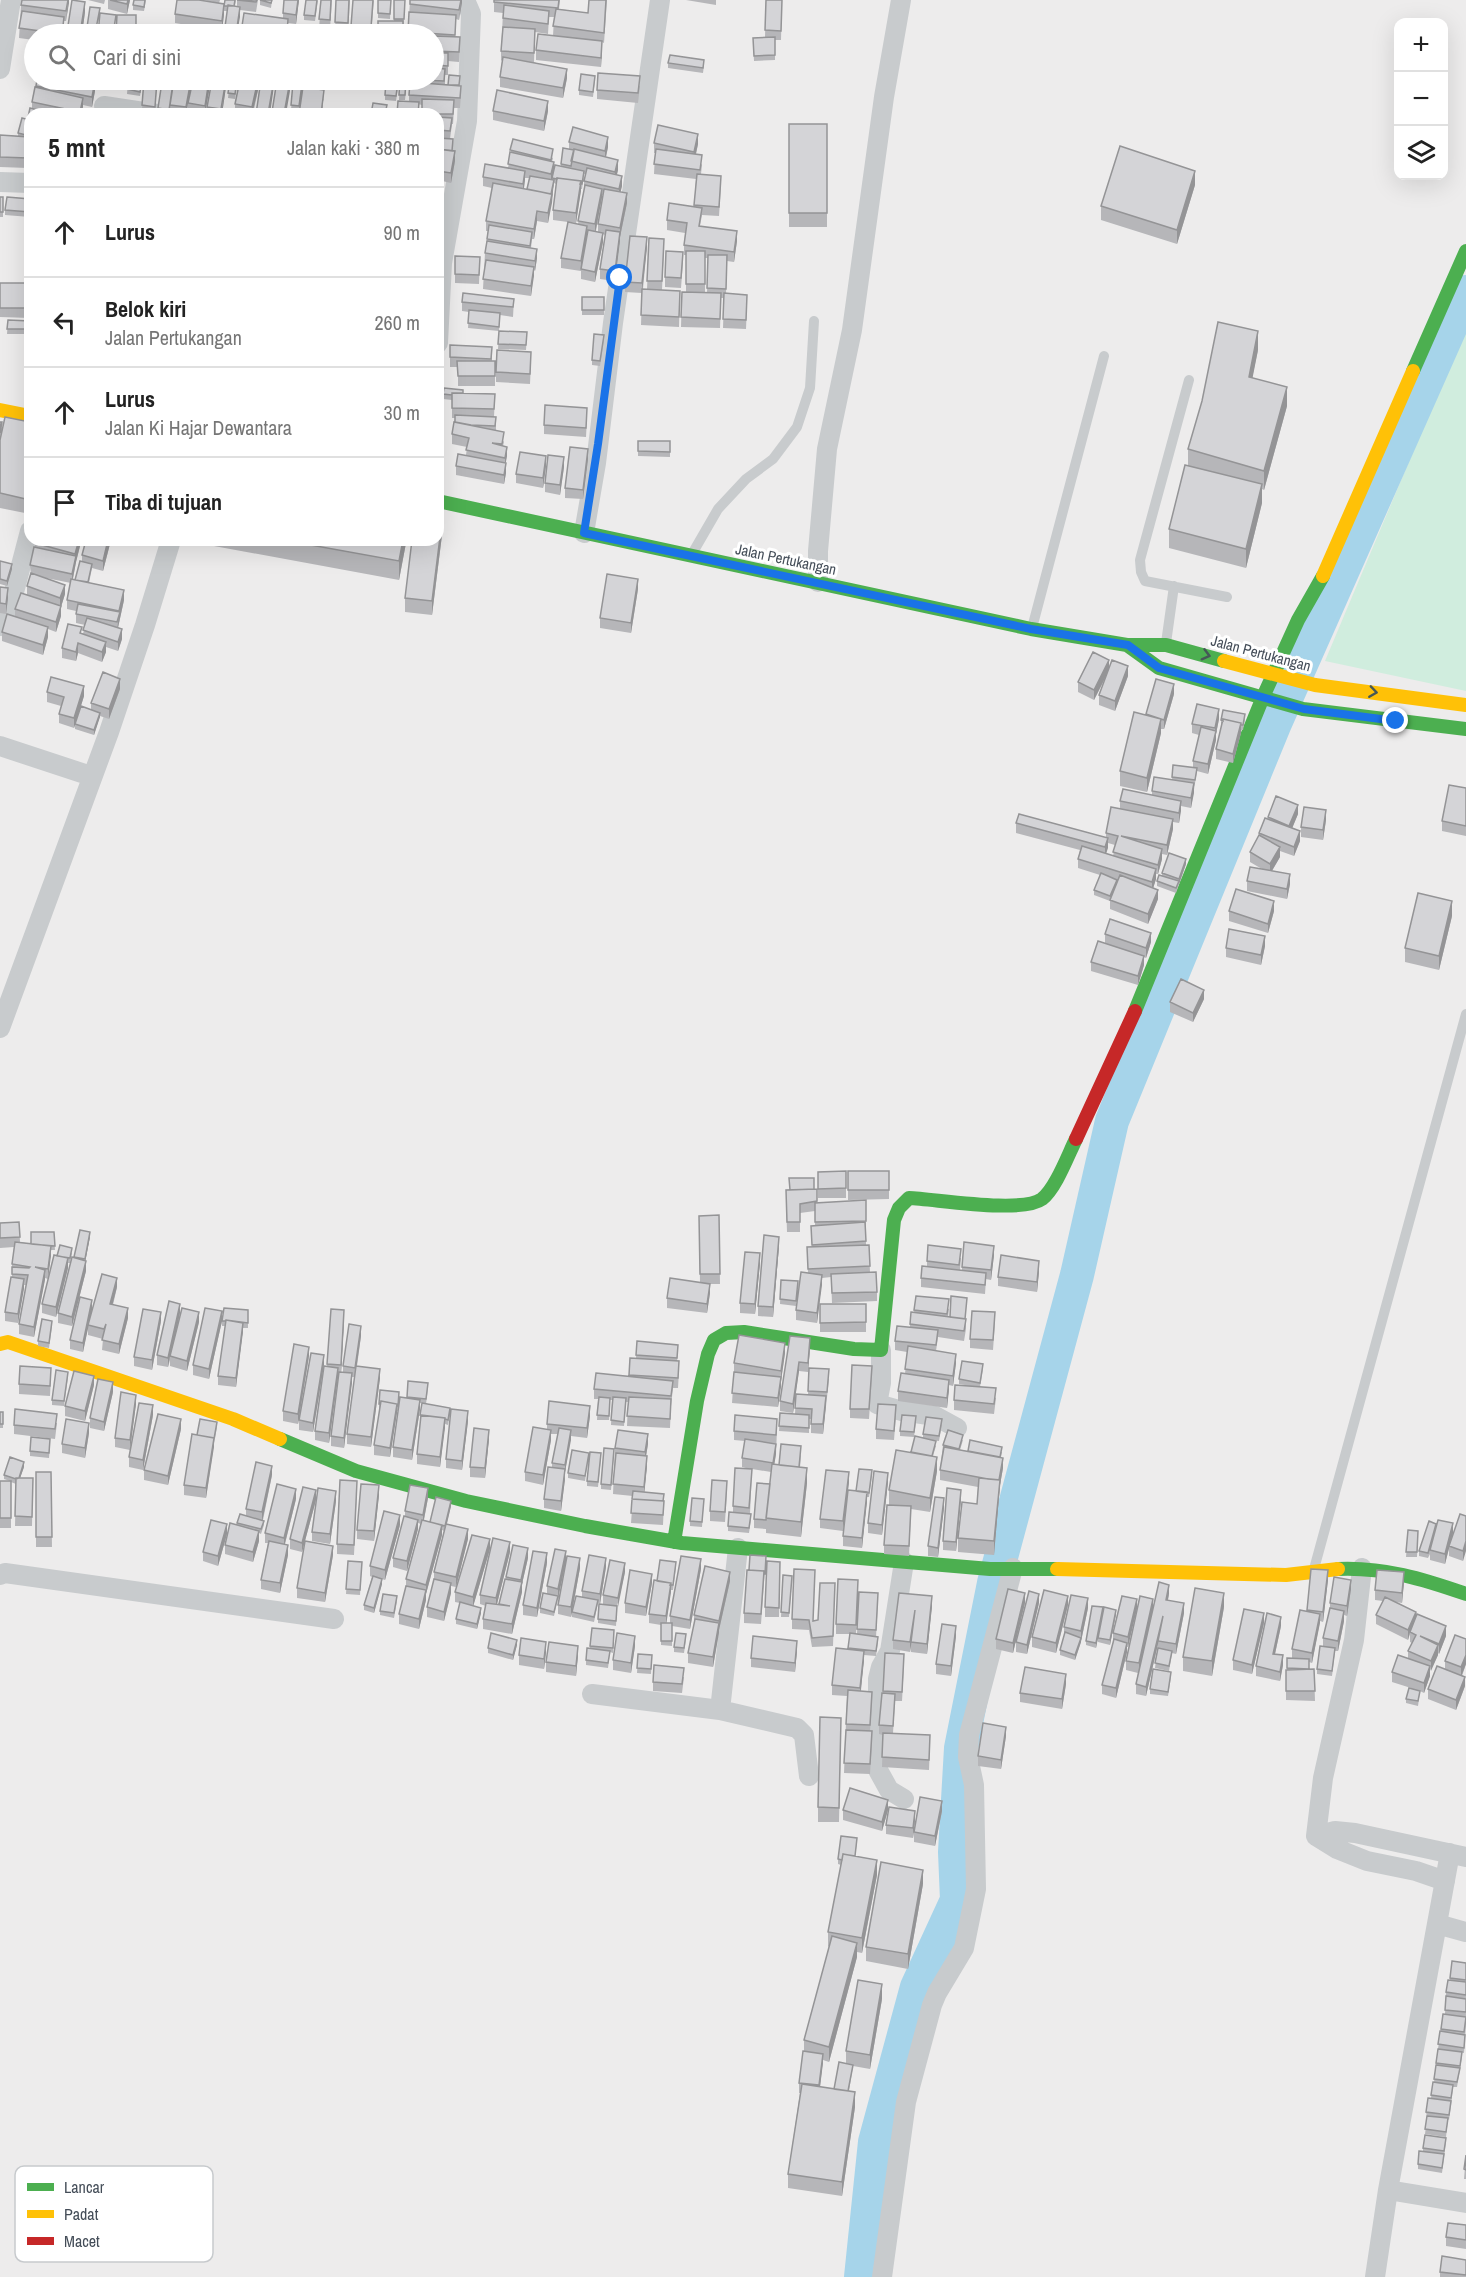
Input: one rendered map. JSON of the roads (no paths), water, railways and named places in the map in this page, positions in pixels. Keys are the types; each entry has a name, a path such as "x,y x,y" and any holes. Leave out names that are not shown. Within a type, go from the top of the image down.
{"street":[{"path":"0,69 11,0"},
{"path":"444,252 467,121 471,14 465,0"},
{"path":"584,533 596,463 612,323 660,0"},
{"path":"818,582 818,551 827,449 852,330 901,0"},
{"path":"104,106 117,108"},
{"path":"0,182 24,183"},
{"path":"957,1428 935,1416 877,1404 881,1383 881,1350 894,1220 899,1208 909,1198 1013,1206 1039,1201 1050,1191 1097,1096 1137,1006 1263,697 1280,675 1298,620 1322,578 1466,251"},
{"path":"0,410 24,415"},
{"name":"Jalan Pertukangan","path":"444,502 1031,629 1128,645 1166,645 1315,685 1466,705"},
{"path":"0,626 3,625 8,615 26,546"},
{"path":"0,1028 109,732 169,546"},
{"name":"Jalan Pertukangan","path":"1128,645 1159,668 1304,709 1466,729"},
{"path":"0,746 91,776"},
{"path":"674,1542 697,1401 708,1354 714,1340 726,1333 744,1332 854,1349 881,1350"},
{"path":"0,1344 8,1342 233,1419 356,1471 466,1501 674,1542 1002,1569 1286,1575 1314,1570 1362,1568 1412,1575 1466,1594"},
{"path":"720,1710 738,1548"},
{"path":"904,1562 890,1651 881,1667 878,1679 878,1770 889,1790 904,1799"},
{"path":"1316,1836 1323,1778 1354,1640 1362,1568"},
{"path":"882,2277 906,2102 932,2005 964,1948 976,1889 974,1785 968,1757 969,1735 1002,1569"},
{"path":"0,1575 5,1573 334,1619"},
{"path":"592,1694 720,1710 797,1728 804,1735 809,1776"},
{"path":"1316,1836 1335,1831 1355,1833 1458,1855 1445,1881 1388,2190 1375,2277"},
{"path":"1316,1836 1337,1849 1367,1861 1416,1871 1445,1881"},
{"path":"1437,1924 1466,1932"},
{"path":"1388,2190 1466,2203"}],"lane":[{"path":"690,556 718,509 746,479 773,459 797,427 810,388 814,321"},
{"path":"1031,629 1104,356"},
{"path":"1189,380 1140,560 1141,572 1145,581 1227,597"},
{"path":"1166,645 1174,586"},
{"path":"1314,1570 1466,1014"}],"waterway":[{"path":"861,2277 875,2142 917,1987 957,1900 955,1852 961,1748 994,1583 1077,1275 1112,1121 1275,723 1466,292"}]}
